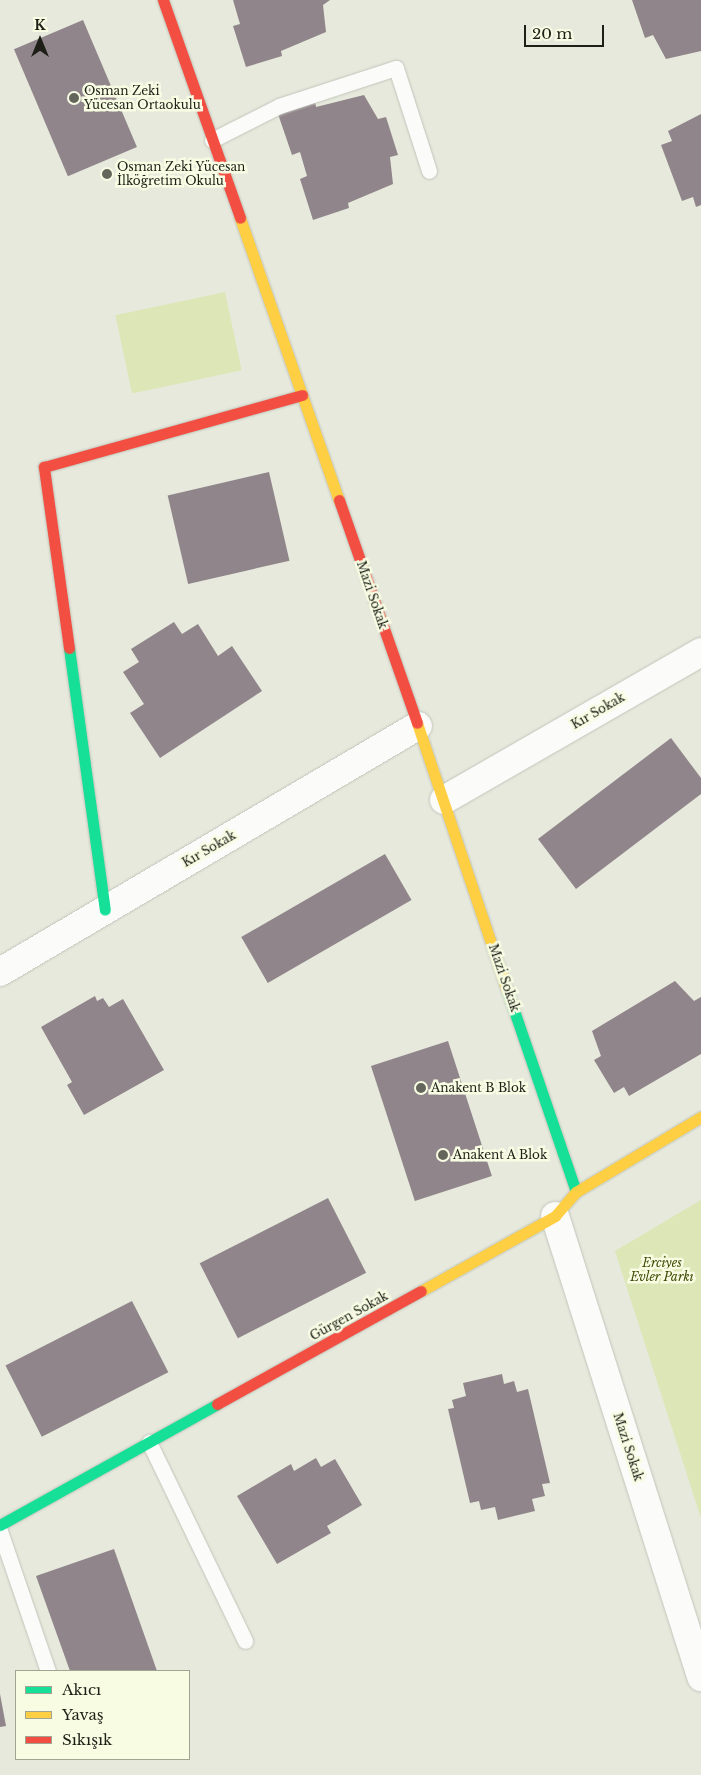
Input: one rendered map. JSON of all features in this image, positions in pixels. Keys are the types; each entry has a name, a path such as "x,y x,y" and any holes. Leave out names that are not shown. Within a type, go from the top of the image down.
{"street":[{"name":"Mazi Sokak","path":"163,0 444,800 576,1192"},
{"path":"105,910 44,467 302,395"},
{"name":"Kır Sokak","path":"444,800 701,652"},
{"name":"Kır Sokak","path":"0,972 418,726"},
{"name":"Gürgen Sokak","path":"0,1525 555,1216 576,1192 701,1117"},
{"name":"Mazi Sokak","path":"555,1216 700,1673"}],"lane":[{"path":"212,140 280,106 396,68 429,171"},
{"path":"149,1442 245,1641"},
{"path":"0,1531 48,1670"}],"green space":[{"path":"225,292 242,370 132,394 115,315"},
{"name":"Erciyes Evler Parkı","path":"701,1200 701,1518 615,1251"}],"building":[{"path":"233,0 330,0 323,5 326,32 281,51 282,56 246,67 233,26 240,24"},
{"path":"632,0 701,0 701,51 666,59 653,35 645,38"},
{"name":"Osman Zeki Yücesan Ortaokulu","path":"83,20 137,147 68,176 14,49"},
{"path":"364,95 378,119 386,117 398,155 390,157 393,184 348,203 349,208 313,220 300,179 307,176 300,152 292,155 278,114 315,102 316,107"},
{"path":"701,114 701,205 696,207 693,197 682,201 661,145 672,141 668,131"},
{"path":"269,472 289,561 188,584 168,495"},
{"path":"174,622 182,634 198,624 218,656 232,646 262,691 160,758 130,713 144,704 123,672 139,662 131,649"},
{"path":"671,738 701,778 701,794 576,889 538,839"},
{"path":"385,854 412,900 268,983 241,937"},
{"path":"675,981 694,1001 701,997 701,1054 629,1096 624,1087 614,1093 594,1060 601,1056 592,1031"},
{"path":"95,996 97,1001 103,998 109,1007 123,999 164,1070 84,1115 67,1085 72,1082 41,1027"},
{"path":"448,1041 492,1176 415,1201 371,1066"},
{"path":"328,1198 366,1273 238,1338 200,1263"},
{"path":"132,1301 168,1372 42,1437 5,1365"},
{"path":"502,1374 504,1384 514,1381 517,1392 528,1389 550,1483 542,1484 545,1496 532,1499 535,1511 498,1520 495,1507 481,1510 479,1501 470,1503 448,1409 454,1408 452,1400 466,1396 463,1383"},
{"path":"316,1458 321,1467 335,1459 362,1505 327,1526 331,1533 277,1564 237,1496 291,1464 294,1471"},
{"path":"114,1549 157,1670 70,1670 36,1576"},
{"path":"0,1694 6,1726 0,1727"}],"traffic: fast":[{"path":"69,648 105,910"},
{"path":"507,990 576,1192"},
{"path":"0,1525 217,1404"}],"traffic: slow":[{"path":"240,218 339,500"},
{"path":"417,723 507,990"},
{"path":"421,1291 555,1216 576,1192 701,1117"}],"traffic: jam":[{"path":"163,0 240,218"},
{"path":"69,648 44,467 302,395"},
{"path":"339,500 417,723"},
{"path":"217,1404 421,1291"}],"place":[{"name":"Osman Zeki Yücesan Ortaokulu","path":"74,98"},
{"name":"Osman Zeki Yücesan İlköğretim Okulu","path":"107,174"},
{"name":"Anakent B Blok","path":"421,1088"},
{"name":"Anakent A Blok","path":"443,1155"}]}
